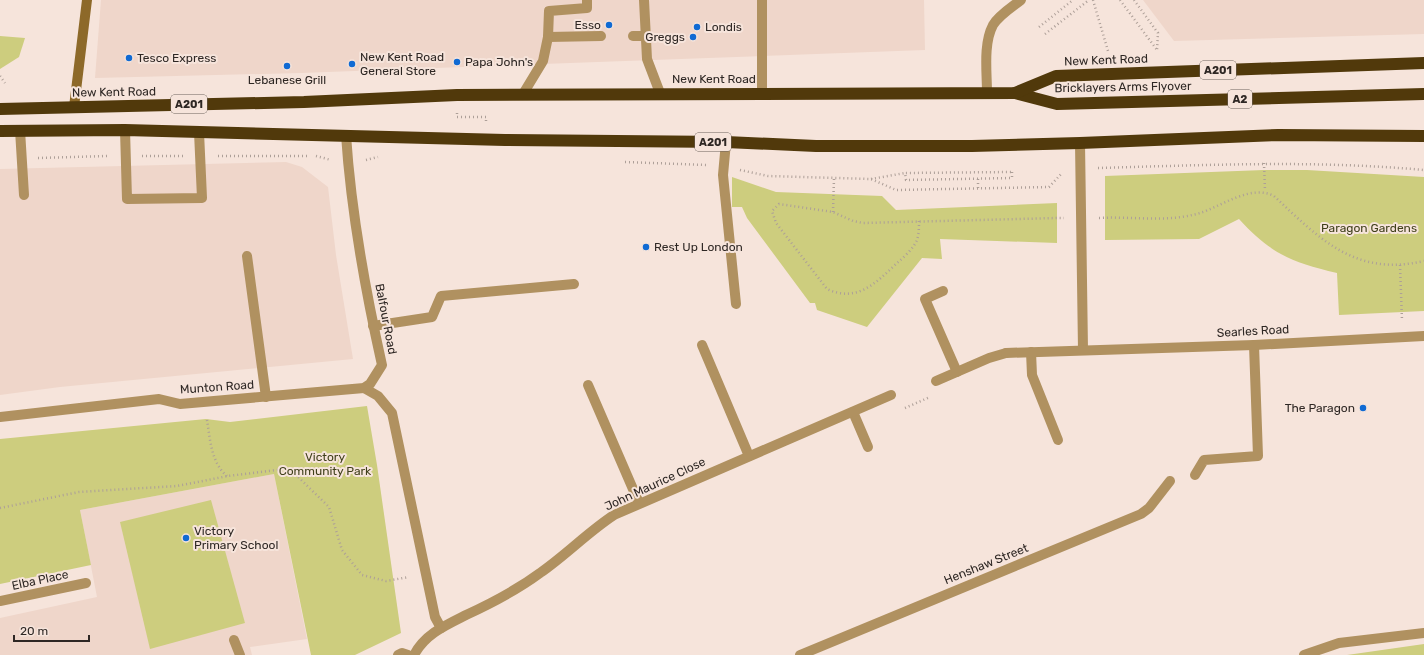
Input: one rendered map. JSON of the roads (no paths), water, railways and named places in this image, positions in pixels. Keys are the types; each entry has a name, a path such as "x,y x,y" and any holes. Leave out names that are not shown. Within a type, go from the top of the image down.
{"highway":[{"name":"New Kent Road","path":"0,109 304,102 436,95 660,93 1015,93 1056,76 1424,63"},
{"name":"Bricklayers Arms Flyover","path":"1015,93 1056,104 1424,94"},
{"name":"A201","path":"0,131 125,130 726,142 816,146 972,146 1278,135 1424,136"}],"main road":[{"path":"74,107 87,0"}],"street":[{"path":"522,94 543,61 548,37 549,11 587,8 587,0"},
{"path":"644,0 647,59 660,93"},
{"path":"762,0 762,93"},
{"path":"988,93 987,50 993,25 1001,16 1021,0"},
{"path":"548,37 601,36"},
{"path":"633,36 645,36"},
{"path":"20,130 24,195"},
{"path":"125,130 127,199 202,198 199,132"},
{"name":"Balfour Road","path":"346,135 356,226 373,326 382,365 370,384 364,388"},
{"path":"726,142 723,176 736,304"},
{"path":"1080,143 1083,350"},
{"path":"247,256 266,397"},
{"path":"373,326 432,317 441,296 574,284"},
{"path":"936,381 957,372 925,299 943,291"},
{"name":"Searles Road","path":"957,372 989,358 1006,353 1254,345 1424,336"},
{"path":"702,345 749,456"},
{"path":"1195,475 1204,460 1258,456 1254,345"},
{"path":"1031,352 1032,376 1058,440"},
{"path":"588,385 638,503"},
{"path":"364,388 378,396 392,413 435,617 441,628"},
{"name":"Munton Road","path":"0,417 159,399 180,404 364,388"},
{"name":"John Maurice Close","path":"414,655 421,645 441,628 510,592 540,573 599,525 614,515 638,503 891,396"},
{"path":"853,412 868,447"},
{"name":"Henshaw Street","path":"800,655 1141,514 1149,508 1170,482"},
{"name":"Elba Place","path":"0,601 86,583"},
{"path":"1304,655 1339,643 1424,633"},
{"path":"234,640 240,655"},
{"path":"398,655 408,655"}],"place":[{"name":"Esso","path":"609,25"},
{"name":"Londis","path":"697,27"},
{"name":"Greggs","path":"693,37"},
{"name":"Tesco Express","path":"129,58"},
{"name":"Papa John's","path":"457,62"},
{"name":"New Kent Road General Store","path":"352,64"},
{"name":"Lebanese Grill","path":"287,66"},
{"name":"Rest Up London","path":"646,247"},
{"name":"The Paragon","path":"1363,408"},
{"name":"Victory Primary School","path":"186,538"}],"park label":[{"name":"Paragon Gardens","path":"1369,228"},
{"name":"Victory Community Park","path":"325,464"}]}
